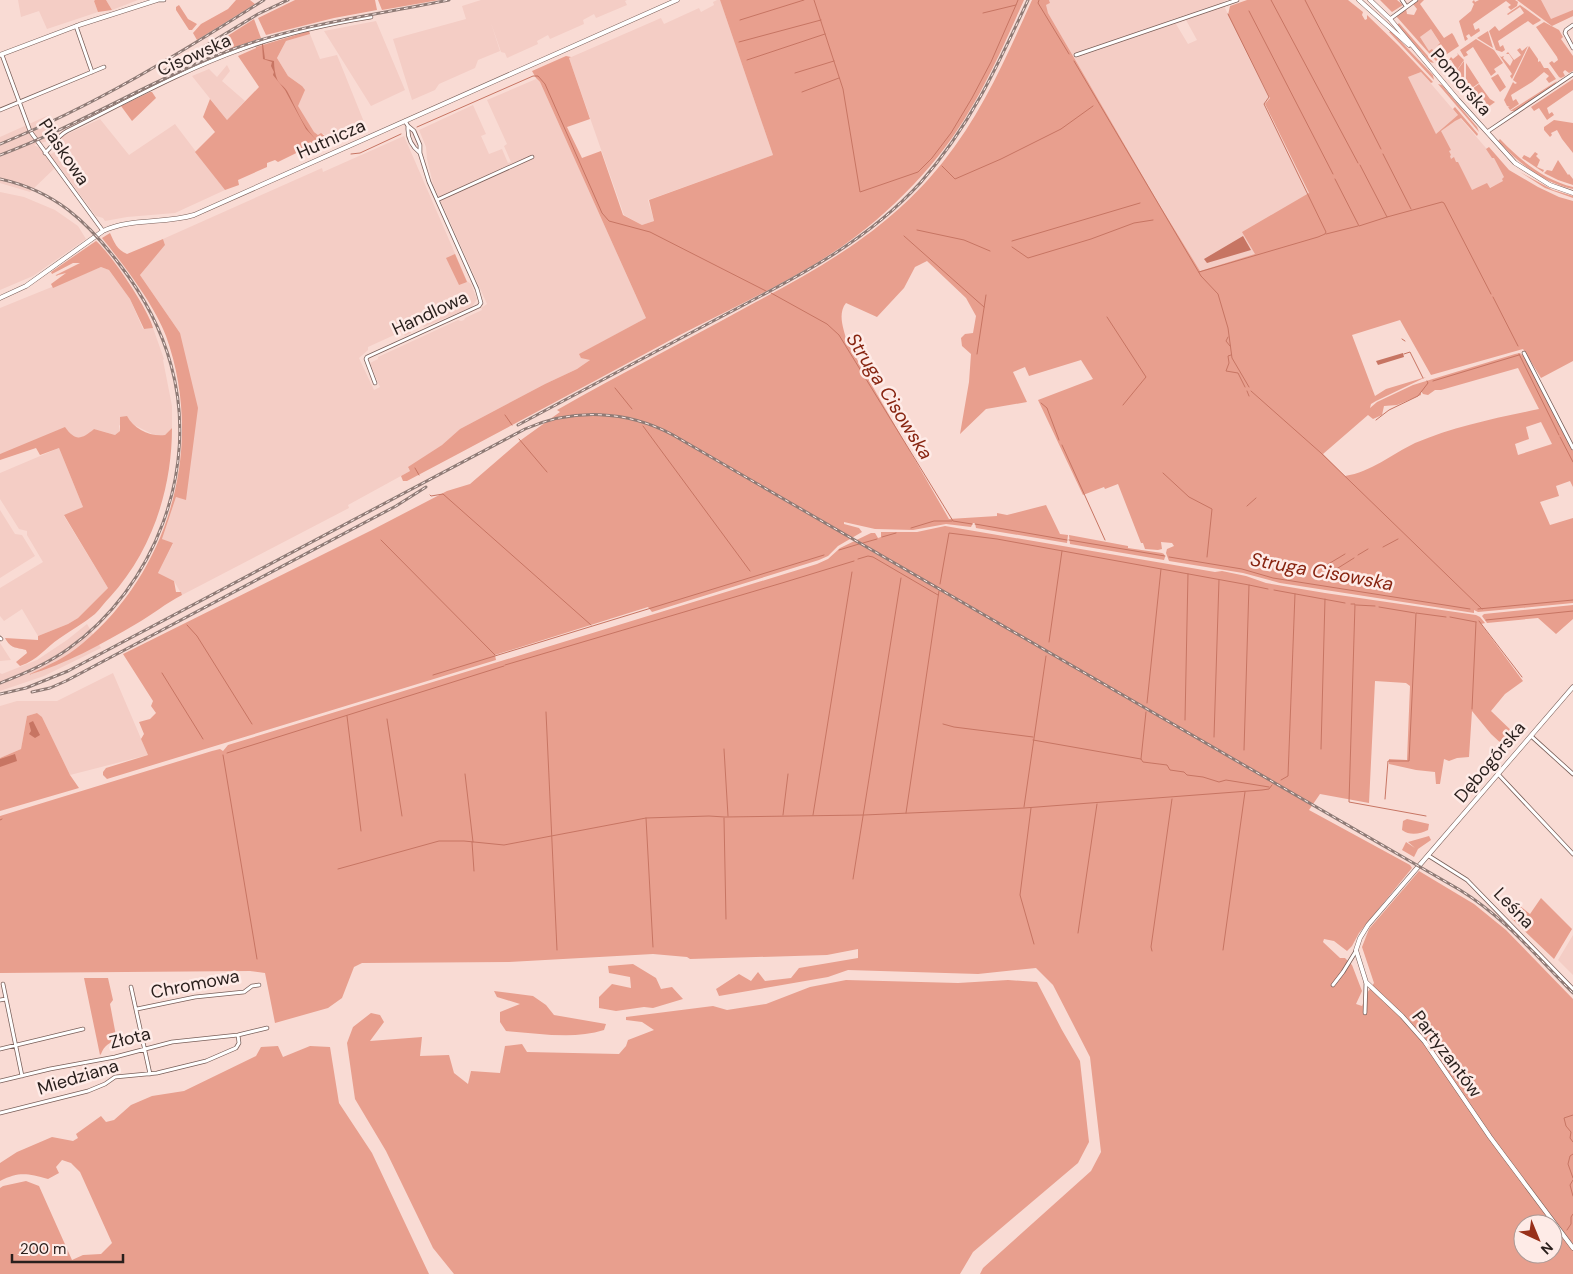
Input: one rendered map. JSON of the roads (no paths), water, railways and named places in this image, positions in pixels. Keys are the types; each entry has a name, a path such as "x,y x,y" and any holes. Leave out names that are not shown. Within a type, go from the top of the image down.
{"main road":[{"path":"1,55 76,26 135,8 148,1 157,0"},
{"name":"Hutnicza","path":"0,298 26,286 103,231 118,225 194,215 676,0"},
{"name":"Pomorska","path":"1359,0 1415,49"},
{"name":"Pomorska","path":"1370,0 1390,19 1508,155 1524,170 1550,185 1573,192"},
{"path":"1384,22 1390,19"},
{"name":"Dębogórska","path":"1429,856 1573,687"},
{"path":"1356,950 1365,930 1429,856"},
{"name":"Partyzantów","path":"1356,950 1366,982 1402,1016 1425,1042 1490,1137 1573,1248"}],"street":[{"path":"157,0 164,0"},
{"path":"1076,55 1236,0"},
{"path":"1402,0 1406,6"},
{"path":"1390,19 1416,0"},
{"name":"Cisowska","path":"46,153 56,138 67,131 179,76 241,49 310,29 371,17"},
{"path":"1573,25 1566,30 1567,39 1573,48"},
{"path":"76,26 92,72"},
{"name":"Piaskowa","path":"1,55 30,131 103,231"},
{"path":"0,110 104,67"},
{"name":"Pomorska","path":"1487,132 1573,74"},
{"name":"Handlowa","path":"375,382 366,359 367,357 480,306 481,303 477,289 437,200 420,153 420,145 414,131 405,121"},
{"name":"Handlowa","path":"408,126 408,134 414,148 420,153"},
{"path":"437,200 532,157"},
{"path":"1524,353 1573,448"},
{"path":"1530,736 1573,774"},
{"path":"1498,774 1573,854"},
{"name":"Leśna","path":"1429,856 1467,880 1573,989"},
{"path":"1333,985 1344,972 1356,950"},
{"path":"1365,1014 1366,982"},
{"path":"3,984 22,1076"},
{"name":"Chromowa","path":"136,1009 195,997 244,992 252,986 259,985"},
{"name":"Chromowa","path":"131,987 150,1074"},
{"path":"0,1000 6,998"},
{"name":"Złota","path":"0,1081 115,1057 172,1042 238,1035 266,1028"},
{"path":"0,1049 83,1029"},
{"name":"Miedziana","path":"0,1114 88,1091 105,1084 115,1077 150,1074 190,1066 230,1052 238,1045 238,1035"}],"waterway":[{"path":"740,20 804,0"},
{"path":"814,0 843,89 860,192 918,172 932,158 951,133 972,98 991,62 1016,5"},
{"path":"983,13 1016,5 1018,0"},
{"path":"1039,0 1038,3 1069,54"},
{"path":"1271,0 1358,163"},
{"path":"1305,0 1381,149"},
{"path":"1249,11 1333,174"},
{"path":"1199,272 1318,237 1326,232 1264,104 1269,97 1228,14"},
{"path":"739,42 821,20"},
{"path":"747,60 825,34"},
{"path":"795,73 834,61"},
{"path":"1074,61 1201,276 1218,294 1228,328 1232,358 1249,387"},
{"name":"Struga Cisowska","path":"417,127 533,76 538,76 545,84 602,213 609,221 650,232 766,291"},
{"path":"802,92 839,78"},
{"path":"942,166 955,179 1001,159 1061,129 1093,106"},
{"name":"Struga Cisowska","path":"351,154 360,153 401,134"},
{"path":"1383,154 1411,209"},
{"path":"1360,165 1387,217 1444,203 1491,294"},
{"path":"1335,179 1359,226 1387,217"},
{"path":"1012,241 1140,203"},
{"path":"1012,247 1028,258 1091,239 1134,223 1153,220"},
{"path":"1326,234 1358,226"},
{"path":"917,230 964,240 990,251"},
{"path":"904,236 984,307"},
{"name":"Struga Cisowska","path":"771,293 827,324 839,335 953,521 972,524"},
{"path":"977,354 986,295"},
{"path":"1493,297 1518,346"},
{"path":"1107,317 1146,377 1123,405"},
{"path":"1228,337 1226,341 1230,346"},
{"path":"1404,354 1410,352 1423,378"},
{"path":"1519,354 1559,435"},
{"path":"1231,355 1228,356 1229,363 1226,371 1238,373 1245,387"},
{"path":"1433,381 1519,355"},
{"path":"1376,420 1389,410 1418,396 1428,383 1427,381"},
{"path":"615,388 632,409"},
{"path":"1247,391 1249,396"},
{"path":"1251,391 1321,453 1482,609"},
{"path":"1041,403 1047,408 1059,440"},
{"path":"505,415 512,425"},
{"path":"643,426 750,571"},
{"path":"1560,437 1573,462"},
{"path":"519,439 547,472"},
{"path":"1062,445 1105,540"},
{"path":"415,468 419,475"},
{"path":"1163,473 1189,497 1212,509 1207,557"},
{"path":"430,495 443,494 591,625"},
{"path":"1247,506 1256,498"},
{"path":"911,528 934,521 952,521"},
{"name":"Struga Cisowska","path":"975,524 1067,540"},
{"path":"882,537 896,533"},
{"path":"940,584 949,533 997,539 1249,585"},
{"path":"863,543 877,539"},
{"path":"1383,547 1398,539"},
{"path":"381,540 495,655"},
{"name":"Struga Cisowska","path":"1069,540 1165,556"},
{"path":"839,550 859,544"},
{"path":"1358,555 1368,549"},
{"path":"1049,642 1062,551"},
{"path":"1325,566 1345,554"},
{"path":"433,675 824,555"},
{"path":"858,559 868,556 873,557 938,595"},
{"name":"Struga Cisowska","path":"1169,557 1242,569 1273,578 1470,609"},
{"path":"1330,573 1354,558"},
{"path":"505,665 854,561"},
{"path":"1147,703 1161,569"},
{"path":"813,815 852,572"},
{"path":"1185,720 1188,574"},
{"path":"853,879 901,578"},
{"path":"1214,737 1219,580"},
{"path":"1244,750 1249,585 1268,589"},
{"path":"1274,590 1345,603"},
{"path":"906,813 939,591"},
{"path":"1281,780 1288,776 1295,594"},
{"path":"1321,749 1325,599"},
{"name":"Struga Cisowska","path":"1478,609 1573,600"},
{"path":"1351,604 1355,604 1349,802 1426,816"},
{"path":"1356,605 1375,606"},
{"path":"1379,607 1415,613"},
{"path":"1486,620 1573,611"},
{"path":"1385,799 1388,761 1409,761 1416,613 1446,617"},
{"path":"1450,617 1476,622"},
{"path":"1479,621 1522,677"},
{"path":"1472,709 1476,622"},
{"path":"187,625 197,636 252,724"},
{"path":"1024,807 1046,656"},
{"path":"227,753 504,666"},
{"path":"162,673 203,739"},
{"path":"546,712 557,950"},
{"path":"1141,759 1146,712"},
{"path":"347,716 361,831"},
{"path":"387,719 402,816"},
{"path":"943,724 1033,737"},
{"path":"1033,740 1141,759 1143,762 1167,765 1170,770 1219,782 1226,780 1269,787"},
{"path":"724,749 728,816"},
{"path":"223,755 257,959"},
{"path":"465,774 473,842"},
{"path":"783,815 788,774"},
{"path":"338,869 439,841 464,841 504,845 646,818 864,815 1024,808 1262,790 1269,789 1272,785"},
{"path":"1223,950 1245,792"},
{"path":"1152,951 1151,947 1172,799"},
{"path":"1078,933 1097,804"},
{"path":"1031,808 1020,895 1034,944"},
{"path":"646,818 653,947"},
{"path":"724,818 726,919"},
{"path":"472,842 474,871"},
{"path":"1573,1115 1564,1118 1566,1126 1571,1132 1570,1138 1573,1142"},
{"path":"1573,1154 1570,1156 1568,1164 1573,1178"},
{"path":"1573,1180 1570,1185 1573,1196"},
{"path":"1567,1230 1571,1224 1573,1214"}],"railway":[{"path":"0,144 102,96 168,59 264,0"},
{"path":"162,72 258,14 288,0"},
{"path":"0,155 55,132 162,79 245,45 332,22 449,0"},
{"path":"518,425 798,276 875,225 921,182 954,139 981,95 1028,0"},
{"path":"0,179 37,191 68,210 108,249 128,276 144,300 167,351 178,405 179,445 174,484 163,523 146,559 125,593 99,623 68,649 35,668 0,683"},
{"path":"0,694 26,688 68,671 525,429 543,422 581,415 619,417 637,421 673,435 1460,890 1506,925 1573,993"},
{"path":"32,692 50,688 66,681 396,506 426,487"}]}
